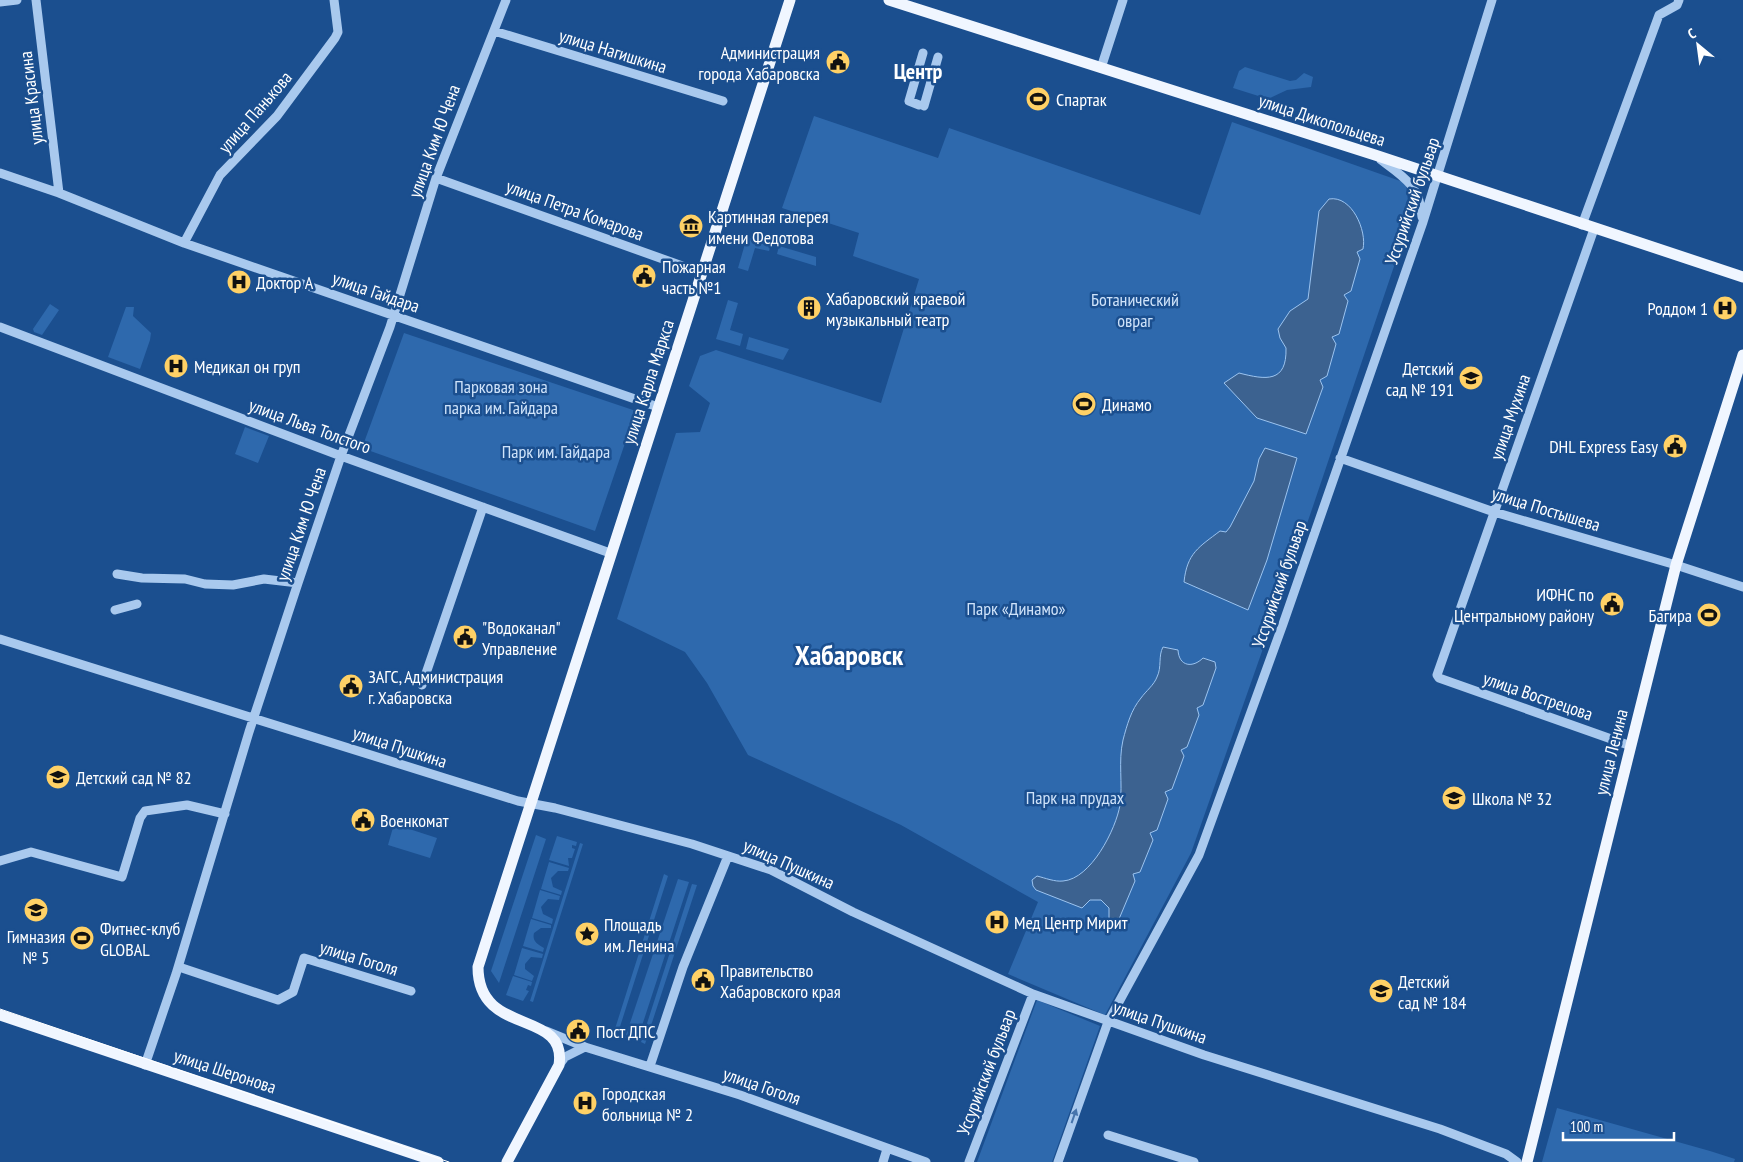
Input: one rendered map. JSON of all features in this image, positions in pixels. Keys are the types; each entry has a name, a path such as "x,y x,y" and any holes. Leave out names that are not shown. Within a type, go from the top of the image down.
{"main road":[{"name":"улица Карла Маркса","path":"544,1030 493,1007 483,992 478,975 478,967 790,0"},
{"name":"улица Дикопольцева","path":"888,0 1375,155 1743,277"},
{"name":"улица Ленина","path":"1527,1162 1676,565 1743,355"},
{"name":"улица Шеронова","path":"0,1015 145,1065 236,1092 438,1162"},
{"path":"507,1162 559,1065 561,1054 556,1043 544,1030"}],"street":[{"path":"0,2 17,0"},
{"name":"улица Красина","path":"36,0 59,193"},
{"name":"улица Панькова","path":"184,243 220,175 277,116 335,38 338,32 334,0"},
{"name":"улица Ким Ю Чена","path":"145,1065 178,966 254,717 341,456 393,316 436,178 506,0"},
{"path":"1101,68 1123,0"},
{"name":"Уссурийский бульвар","path":"1058,1162 1108,1022 1199,855 1280,633 1423,222 1492,0"},
{"path":"1582,225 1659,15 1677,5 1679,0"},
{"name":"улица Нагишкина","path":"494,31 723,101"},
{"path":"923,53 909,102 921,106 938,58"},
{"path":"917,74 932,79"},
{"path":"1375,155 1412,186 1421,202 1423,222"},
{"name":"улица Гайдара","path":"0,173 59,193 184,243 658,407"},
{"name":"улица Петра Комарова","path":"436,178 702,273"},
{"name":"улица Мухина","path":"1437,673 1594,228"},
{"name":"улица Льва Толстого","path":"0,327 341,456 610,553"},
{"name":"улица Постышева","path":"1340,458 1494,512 1676,565 1743,587"},
{"path":"422,685 484,507"},
{"path":"117,574 233,585 264,579 298,583"},
{"path":"115,610 137,604"},
{"name":"улица Пушкина","path":"0,639 254,717 501,796 692,844 771,870 853,912 1033,994 1204,1055 1440,1129 1506,1154 1517,1162"},
{"name":"улица Вострецова","path":"1437,673 1439,678 1631,746"},
{"path":"0,861 31,852 122,877 140,818 145,811 187,805 225,814"},
{"path":"650,1066 683,967 728,856"},
{"name":"улица Гоголя","path":"178,966 278,1000 293,992 304,958 412,991"},
{"name":"Уссурийский бульвар","path":"969,1162 1033,994"},
{"name":"улица Гоголя","path":"544,1030 586,1047 781,1109 926,1162"},
{"path":"559,1065 565,1057 586,1047"},
{"path":"1108,1135 1194,1162"},
{"path":"883,1162 887,1149"}],"green space":[{"path":"1245,67 1290,81 1296,80 1304,73 1313,77 1311,87 1287,90 1268,99 1233,88 1239,71"},
{"name":"Парк «Динамо»","path":"814,116 938,158 949,128 1200,215 1232,122 1406,183 1410,219 1310,515 1191,853 1105,1015 1008,974 1038,902 901,825 748,755 707,683 685,652 617,619 676,433 700,432 710,403 689,386 700,356 716,350 881,403 919,279 853,256 859,233 782,208"},
{"path":"747,237 771,244 769,251 755,248 748,271 738,268"},
{"path":"779,246 816,257 816,266 777,254"},
{"path":"728,300 738,303 730,330 743,334 740,346 716,339"},
{"path":"50,304 59,310 42,335 34,332 33,329"},
{"path":"126,307 134,307 133,316 151,333 140,369 108,357"},
{"name":"Парк им. Гайдара","path":"404,333 636,411 595,531 362,448"},
{"path":"749,337 789,349 783,360 746,349"},
{"path":"245,427 269,436 258,463 235,454"},
{"path":"394,824 437,838 430,858 388,845"},
{"path":"536,835 546,839 499,983 491,971"},
{"path":"557,836 577,842 576,846 572,845 572,848 575,849 572,858 568,858 569,866 549,860"},
{"path":"580,843 583,844 533,1002 530,1001"},
{"path":"549,862 569,868 568,871 558,871 551,878 553,887 562,891 561,895 541,889"},
{"path":"664,874 668,876 618,1033 614,1032"},
{"path":"678,879 689,882 637,1041 625,1038"},
{"path":"692,884 697,885 645,1044 641,1042"},
{"path":"540,890 560,896 559,900 548,899 541,907 543,914 553,919 552,924 532,918"},
{"path":"531,919 551,925 551,928 541,928 534,933 534,940 544,948 543,952 523,946"},
{"path":"522,948 543,954 542,958 531,957 525,964 525,969 534,976 532,981 514,975"},
{"path":"513,976 532,982 531,986 528,985 526,990 529,991 523,1001 506,995"},
{"path":"1037,1000 1100,1026 1052,1162 977,1162"},
{"path":"1557,1108 1735,1159 1734,1162 1542,1162"}],"shaded area":[{"path":"1329,199 1337,199 1351,208 1360,224 1364,242 1363,249 1357,252 1360,259 1351,291 1344,295 1348,301 1339,334 1332,337 1336,344 1327,376 1320,380 1323,387 1306,434 1257,418 1224,383 1239,373 1266,377 1279,373 1283,368 1286,348 1280,338 1278,329 1290,311 1308,299 1319,211"},
{"path":"1265,448 1297,458 1267,560 1248,610 1184,582 1188,564 1195,552 1220,531 1226,532 1230,527 1254,481 1259,459"},
{"path":"1163,647 1178,650 1179,656 1184,663 1195,663 1203,658 1215,662 1216,668 1203,705 1197,708 1199,715 1187,747 1181,750 1184,756 1172,789 1165,792 1168,799 1157,830 1150,833 1153,840 1140,872 1133,874 1135,881 1119,919 1114,921 1109,919 1109,908 1101,900 1090,900 1082,908 1036,890 1032,880 1037,876 1060,881 1073,878 1083,872 1092,862 1108,839 1120,805 1121,756 1126,729 1135,708 1157,677"}],"tram line":[{"path":"0,1009 449,1162"}],"place":[{"name":"Администрация города Хабаровска","path":"838,62"},
{"name":"Спартак","path":"1038,99"},
{"name":"Картинная галерея имени Федотова","path":"691,226"},
{"name":"Пожарная часть №1","path":"644,276"},
{"name":"Доктор А","path":"239,282"},
{"name":"Хабаровский краевой музыкальный театр","path":"809,308"},
{"name":"Роддом 1","path":"1725,308"},
{"name":"Медикал он груп","path":"176,366"},
{"name":"Детский сад № 191","path":"1471,378"},
{"name":"Динамо","path":"1084,404"},
{"name":"DHL Express Easy","path":"1675,446"},
{"name":"ИФНС по Центральному району","path":"1612,604"},
{"name":"Багира","path":"1709,615"},
{"name":"\"Водоканал\" Управление","path":"465,637"},
{"name":"ЗАГС, Администрация г. Хабаровска","path":"351,686"},
{"name":"Детский сад № 82","path":"58,777"},
{"name":"Школа № 32","path":"1454,798"},
{"name":"Военкомат","path":"363,820"},
{"name":"Гимназия № 5","path":"36,910"},
{"name":"Мед Центр Мирит","path":"997,922"},
{"name":"Площадь им. Ленина","path":"587,934"},
{"name":"Фитнес-клуб GLOBAL","path":"82,938"},
{"name":"Правительство Хабаровского края","path":"703,980"},
{"name":"Детский сад № 184","path":"1381,991"},
{"name":"Пост ДПС","path":"578,1031"},
{"name":"Городская больница № 2","path":"585,1103"}],"district":[{"name":"Центр","path":"918,71"},
{"name":"Хабаровск","path":"849,654"}],"park label":[{"name":"Ботанический овраг","path":"1135,309"},
{"name":"Парковая зона парка им. Гайдара","path":"501,396"},
{"name":"Парк на прудах","path":"1075,797"}]}
